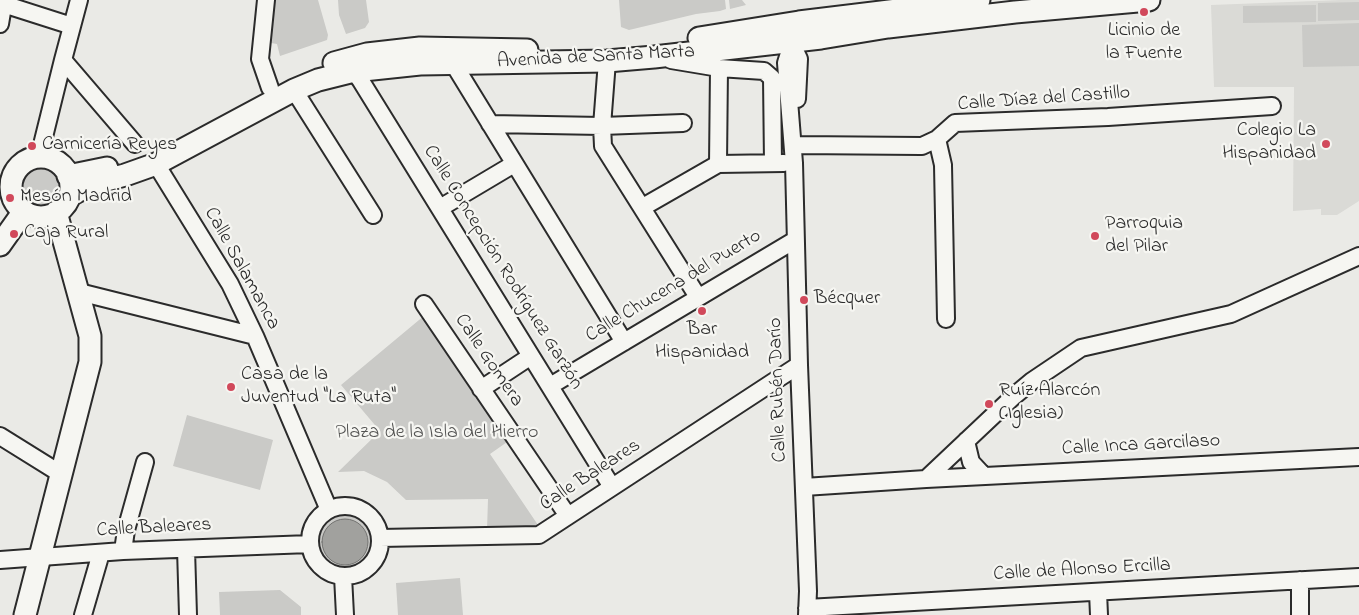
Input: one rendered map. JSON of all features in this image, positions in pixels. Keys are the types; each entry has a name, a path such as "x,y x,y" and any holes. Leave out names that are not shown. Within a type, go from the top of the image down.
{"main road":[{"name":"Avenida de Santa Marta","path":"69,186 152,152 270,88 308,71 352,64 420,64 453,56 654,57 791,42 978,0"},
{"name":"Avenida de Santa Marta","path":"607,56 791,42 888,27 1015,12 1149,0"},
{"name":"Avenida de Santa Marta","path":"69,186 91,184 156,164 294,90 352,64"},
{"path":"40,157 57,162 64,168 69,186 64,205 48,216 40,217 24,212 13,199 6,181 29,159 40,157"},
{"path":"0,245 24,212"},
{"path":"25,615 90,362 90,336 56,212"}],"street":[{"path":"40,157 62,60 79,0"},
{"path":"266,0 260,59 270,88"},
{"path":"0,24 4,2 72,26"},
{"name":"Calle Rubén Darío","path":"791,42 794,163"},
{"name":"Calle Rubén Darío","path":"791,42 795,240 808,591 807,612"},
{"path":"453,56 490,124 624,342"},
{"path":"607,56 602,126 604,146 698,297"},
{"path":"654,57 719,68 764,71 772,78 773,164"},
{"path":"62,60 135,144"},
{"name":"Calle Concepción Rodríguez Garzón","path":"352,64 612,488"},
{"path":"718,164 719,68"},
{"path":"294,90 373,215"},
{"name":"Calle Díaz del Castillo","path":"795,145 922,146 937,139 955,123 1108,117 1272,106"},
{"path":"490,124 602,126 683,123"},
{"path":"937,139 943,165 946,320"},
{"path":"642,208 718,164 794,163"},
{"name":"Calle Salamanca","path":"156,164 230,284 255,336 329,510"},
{"path":"440,208 514,164"},
{"name":"Calle Chucena del Puerto","path":"550,386 795,240"},
{"path":"926,479 1032,381 1081,348 1231,314 1359,256"},
{"path":"79,292 255,336"},
{"name":"Calle Gomera","path":"424,304 568,516"},
{"path":"481,389 531,356"},
{"name":"Calle Baleares","path":"380,538 539,535 799,364"},
{"path":"0,436 61,474"},
{"path":"966,441 971,462 984,476"},
{"name":"Calle Inca Garcilaso","path":"804,488 926,479 1359,457"},
{"path":"123,551 126,530 145,462"},
{"path":"340,506 351,506 362,510 374,522 380,538 376,557 370,565 353,575 343,576 333,574 324,569 318,562 310,544 311,534 321,516 329,510 340,506"},
{"name":"Calle Baleares","path":"0,560 123,551 310,544"},
{"path":"186,549 188,615"},
{"path":"83,615 102,553"},
{"path":"343,576 345,615"},
{"name":"Calle de Alonso Ercilla","path":"807,612 967,607 1098,592 1359,577"},
{"path":"1300,580 1300,615"},
{"path":"1098,592 1099,615"}],"shaded area":[{"name":"Colegio La Hispanidad","path":"1359,0 1359,201 1337,215 1321,215 1321,209 1293,211 1294,87 1214,87 1211,5"},
{"path":"340,519 350,519 362,525 367,533 367,551 362,559 354,564 340,565 332,562 325,555 322,547 322,537 325,529 332,522"}],"green space":[{"path":"275,0 318,0 328,35 327,40 280,56 277,44 271,43"},
{"path":"338,0 366,0 369,22 365,28 346,34 339,15"},
{"path":"619,0 725,0 726,9 629,30 621,27"},
{"path":"729,0 742,0 746,5 730,9"},
{"path":"1359,2 1359,20 1318,21 1318,3"},
{"path":"1316,5 1316,22 1243,23 1243,6"},
{"path":"1359,23 1359,66 1303,67 1302,25"},
{"path":"44,167 51,170 57,176 60,187 59,195 51,204 44,207 36,207 29,204 21,195 20,183 23,176 32,168"},
{"name":"Plaza de la Isla del Hierro","path":"425,315 510,440 490,454 538,525 532,529 487,530 488,499 406,500 387,482 364,471 338,472 380,431 341,385"},
{"path":"187,415 273,440 260,490 173,466"},
{"path":"345,509 357,511 368,518 375,529 377,541 375,553 368,564 357,571 345,573 333,571 322,564 315,553 313,541 315,529 322,518 333,511"},
{"path":"460,578 463,615 398,615 396,583"},
{"path":"280,590 301,607 301,615 220,615 219,592"}],"place":[{"name":"Licinio de la Fuente","path":"1144,12"},
{"name":"Colegio La Hispanidad","path":"1326,144"},
{"name":"Carnicería Reyes","path":"32,146"},
{"name":"Mesón Madrid","path":"10,198"},
{"name":"Caja Rural","path":"14,234"},
{"name":"Parroquia del Pilar","path":"1095,236"},
{"name":"Bécquer","path":"804,300"},
{"name":"Bar Hispanidad","path":"702,311"},
{"name":"Casa de la Juventud \"La Ruta\"","path":"231,387"},
{"name":"Ruíz Alarcón (Iglesia)","path":"989,404"}]}
